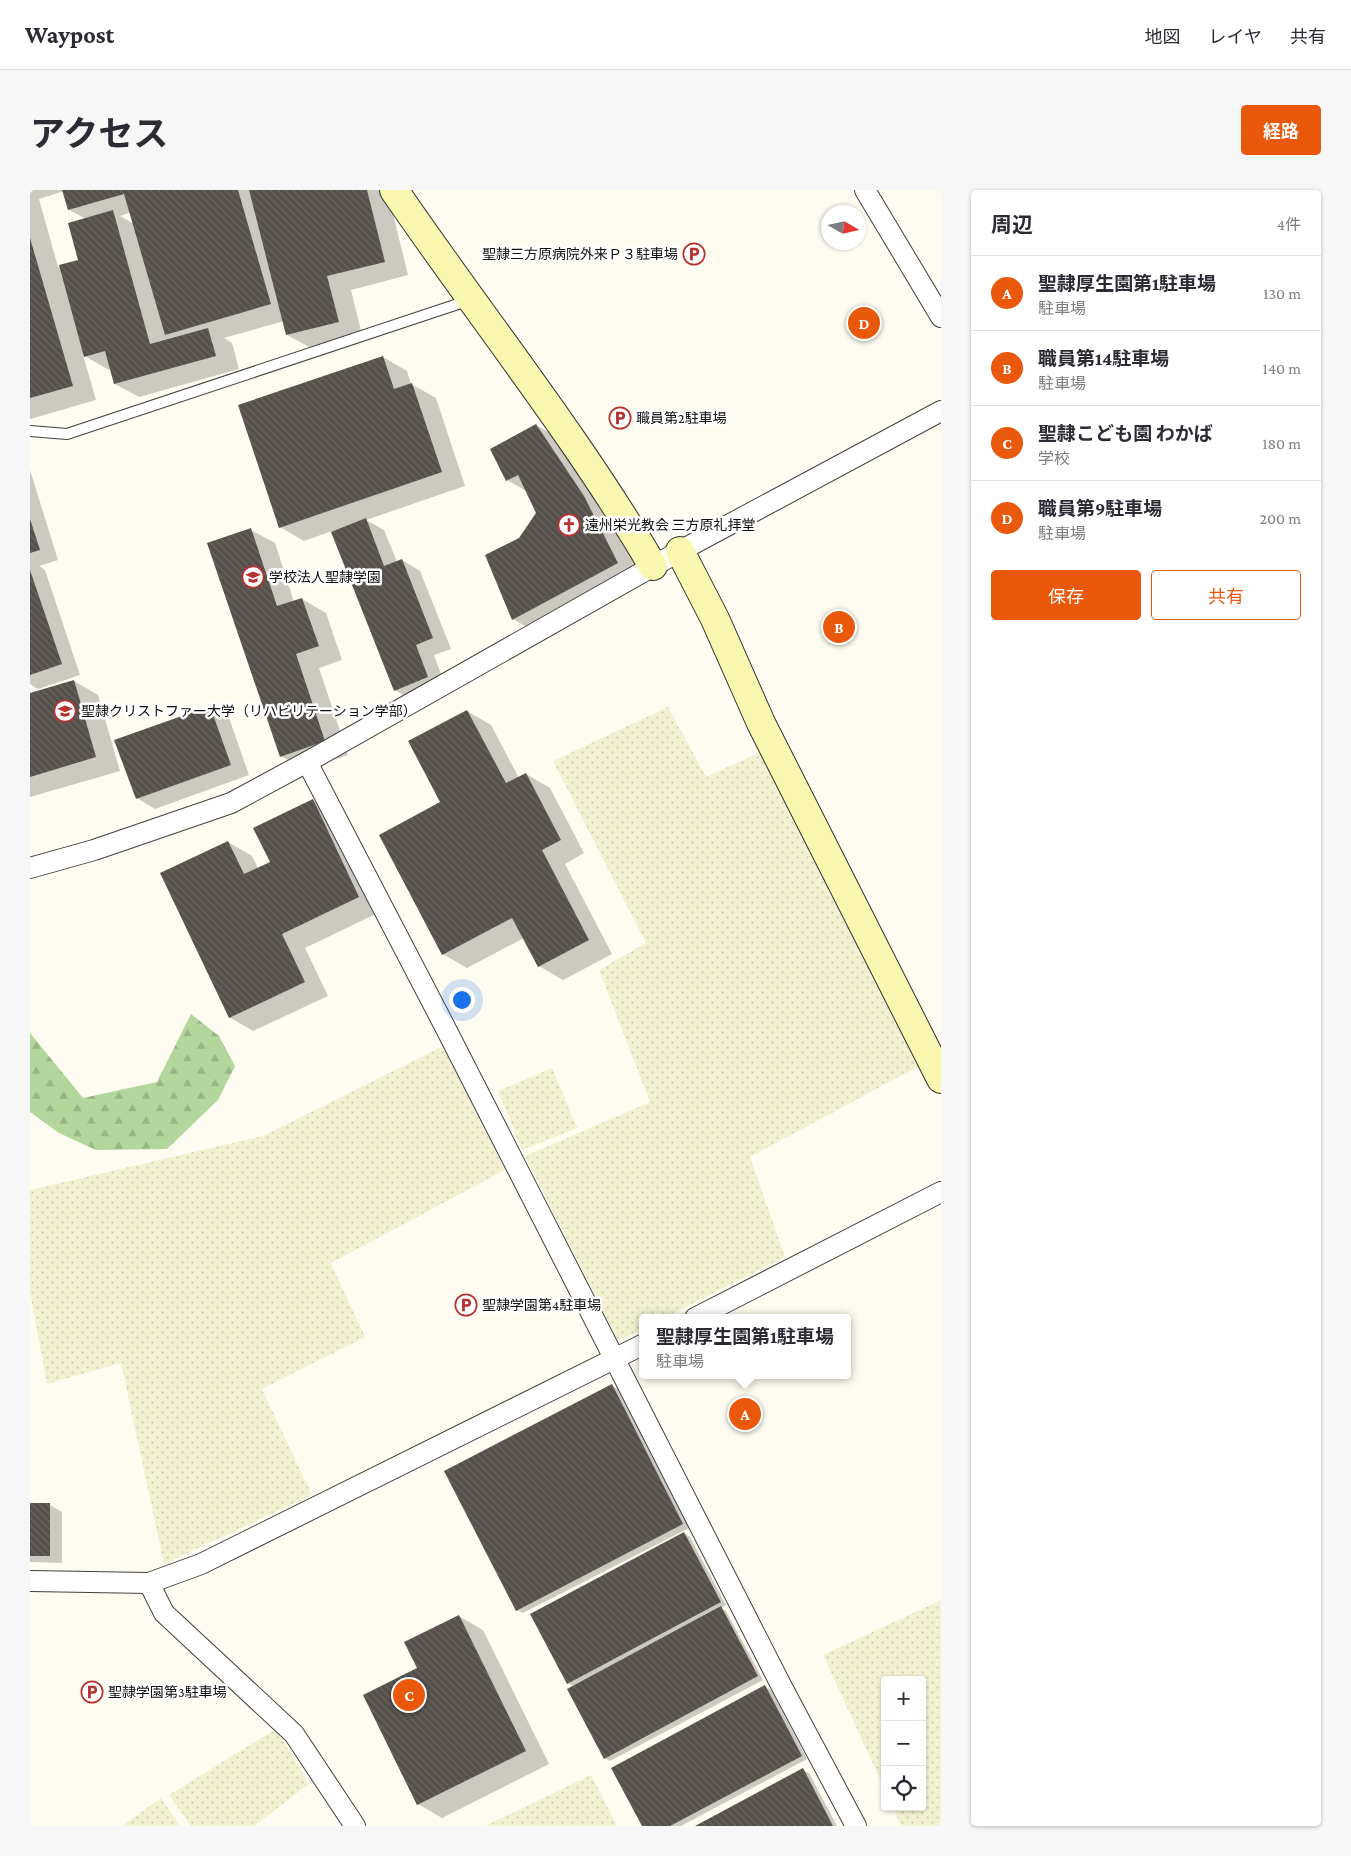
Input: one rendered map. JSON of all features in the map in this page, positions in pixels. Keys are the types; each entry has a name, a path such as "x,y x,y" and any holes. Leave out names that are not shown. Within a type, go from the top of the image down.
{"street":[{"path":"394,190 623,514 653,566"},
{"path":"865,190 941,317"},
{"path":"30,868 94,850 232,803 308,762 680,551 941,411"},
{"path":"680,551 715,619 761,723 941,1079"},
{"path":"308,762 782,1687 856,1826"},
{"path":"703,1314 941,1192"},
{"path":"30,1581 148,1583 201,1564 639,1347"},
{"path":"148,1583 164,1613 294,1734 355,1826"}],"lane":[{"path":"30,431 66,434 471,299"}],"green space":[{"path":"668,707 706,777 761,752 921,1065 750,1157 785,1257 672,1314 639,1314 639,1330 618,1341 525,1156 650,1102 599,970 646,943 553,761"},
{"path":"191,1014 219,1036 235,1066 218,1100 167,1149 96,1150 59,1133 30,1112 30,1033 83,1098 157,1082"},
{"path":"443,1046 505,1170 331,1263 365,1337 262,1389 312,1495 164,1564 121,1363 47,1384 30,1293 30,1190 263,1136"},
{"path":"552,1068 577,1128 522,1150 498,1091"},
{"path":"941,1600 941,1826 901,1826 895,1811 926,1811 926,1676 881,1676 881,1781 823,1655"},
{"path":"276,1729 309,1784 254,1826 191,1826 169,1795"},
{"path":"591,1775 617,1826 485,1826"},
{"path":"161,1798 180,1826 122,1826"}],"building":[{"path":"62,190 238,190 271,304 165,335 124,194 68,210"},
{"path":"249,190 367,190 385,262 327,276 339,322 286,335"},
{"path":"113,210 150,344 208,328 216,356 114,384 105,351 84,357 59,265 78,260 68,223"},
{"path":"30,238 73,386 30,398"},
{"path":"383,356 394,389 412,383 442,472 279,528 238,405"},
{"path":"536,424 584,496 618,563 512,620 485,555 519,538 536,513 518,475 506,481 490,449"},
{"path":"366,518 384,566 402,559 433,638 416,645 428,677 394,691 331,532"},
{"path":"30,519 40,550 30,553"},
{"path":"251,528 277,606 302,598 319,646 296,654 325,741 280,757 207,543"},
{"path":"30,570 62,664 30,675"},
{"path":"74,680 96,757 30,777 30,693"},
{"path":"210,706 231,765 136,799 114,740"},
{"path":"467,710 506,783 526,773 561,840 542,850 589,940 538,967 512,918 442,955 379,835 440,802 408,741"},
{"path":"313,799 359,897 282,934 305,982 229,1018 160,873 228,841 244,874 270,862 253,828"},
{"path":"612,1384 683,1524 516,1611 444,1471"},
{"path":"30,1503 50,1503 50,1556 30,1556"},
{"path":"684,1532 721,1602 567,1684 530,1614"},
{"path":"721,1606 758,1676 604,1759 567,1689"},
{"path":"459,1615 526,1751 417,1805 363,1695 417,1668 404,1642"},
{"path":"765,1685 802,1756 670,1826 642,1826 611,1768"},
{"path":"803,1768 833,1826 695,1826"}],"place":[{"name":"聖隷三方原病院外来Ｐ３駐車場","path":"694,254"},
{"name":"職員第9駐車場","path":"864,323"},
{"name":"職員第2駐車場","path":"620,418"},
{"name":"遠州栄光教会 三方原礼拝堂","path":"569,525"},
{"name":"学校法人聖隷学園","path":"253,577"},
{"name":"職員第14駐車場","path":"839,627"},
{"name":"聖隷クリストファー大学（リハビリテーション学部）","path":"65,711"},
{"name":"聖隷学園第4駐車場","path":"466,1305"},
{"name":"聖隷厚生園第1駐車場","path":"745,1414"},
{"name":"聖隷学園第3駐車場","path":"92,1692"},
{"name":"聖隷こども園 わかば","path":"409,1695"}]}
